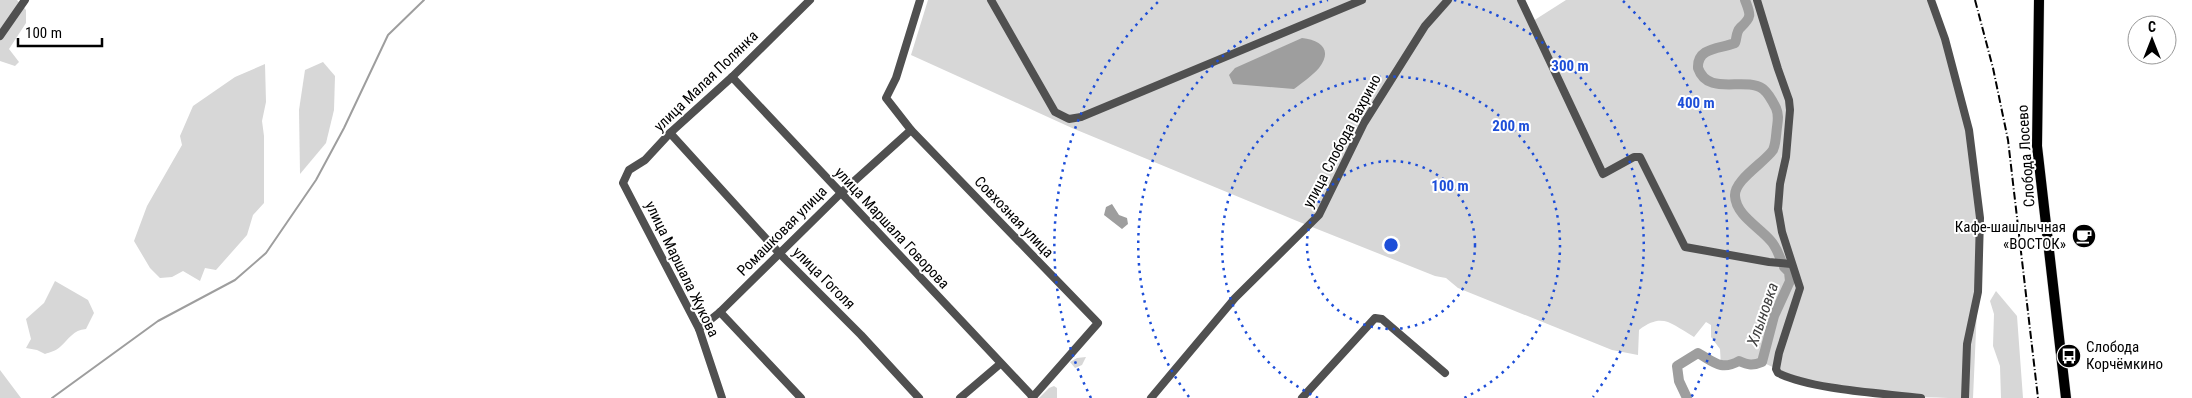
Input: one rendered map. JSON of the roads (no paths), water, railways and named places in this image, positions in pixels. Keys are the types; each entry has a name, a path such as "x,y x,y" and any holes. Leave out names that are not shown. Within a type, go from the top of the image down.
{"main road":[{"name":"Слобода Лосево","path":"2039,0 2037,146 2066,398"}],"street":[{"path":"0,36 25,0"},
{"name":"улица Малая Полянка","path":"623,183 629,170 645,160 670,133 732,77 810,0"},
{"path":"911,130 886,98 896,78 920,0"},
{"path":"991,0 1055,112 1069,119 1081,117 1362,0"},
{"name":"улица Слобода Вахрино","path":"1151,398 1235,298 1319,215 1369,116 1425,26 1448,0"},
{"path":"1521,0 1602,174 1634,156 1640,157 1685,247 1769,262 1791,264"},
{"path":"1757,0 1789,100 1786,157 1780,184 1778,209 1791,264 1800,282 1800,288 1779,353 1776,369 1778,373 1787,378 1820,385 1922,398"},
{"path":"1931,0 1945,39 1969,130 1980,218 1978,292 1967,344 1964,398"},
{"name":"улица Маршала Говорова","path":"732,77 1033,398"},
{"name":"Ромашковая улица","path":"699,329 720,312 841,192 911,130"},
{"name":"Совхозная улица","path":"911,130 1098,323 1033,398"},
{"name":"улица Гоголя","path":"670,133 780,254 861,335 919,398"},
{"name":"улица Маршала Жукова","path":"623,183 646,223 699,329 722,398"},
{"path":"720,312 801,398"},
{"path":"1302,398 1375,318 1382,319 1445,373"},
{"path":"960,398 1000,364"}],"waterway":[{"path":"52,398 158,321 235,280 266,253 316,180 344,128 388,35 424,0"},
{"name":"Хлыновка","path":"1745,0 1749,15 1747,21 1738,31 1735,43 1705,52 1701,56 1698,68 1703,77 1710,82 1718,84 1746,84 1763,89 1769,95 1776,108 1778,120 1773,150 1739,184 1735,196 1739,209 1772,242 1781,260"},
{"name":"Хлыновка","path":"1687,398 1679,381 1677,366 1698,353 1722,365 1733,364 1739,361 1751,364 1762,362 1774,316 1790,281 1789,272 1784,267"}],"railway":[{"path":"1975,0 1993,68 2008,140 2038,398"}],"place":[{"name":"Кафе-шашлычная «ВОСТОК»","path":"2084,236"},
{"name":"Слобода Корчёмкино","path":"2069,356"}]}
